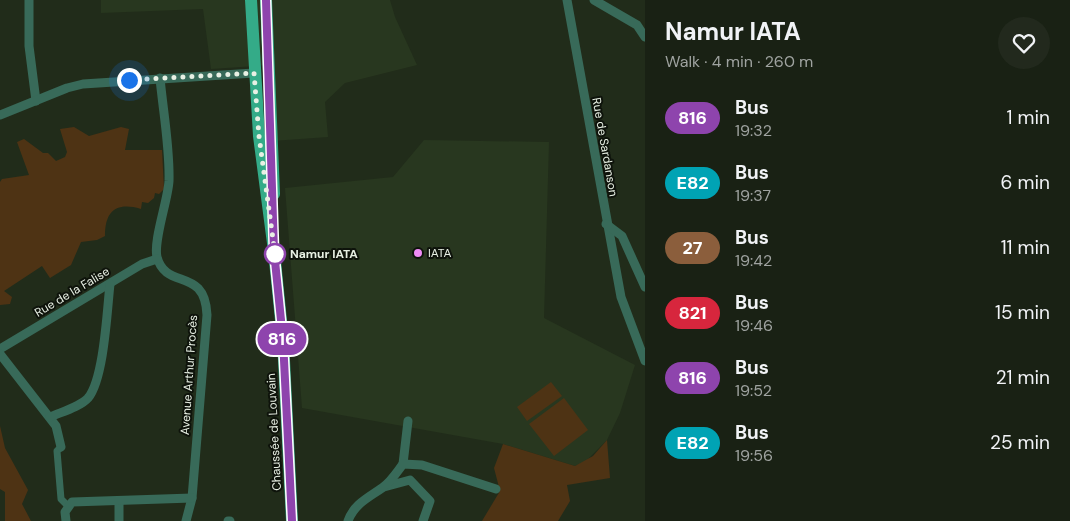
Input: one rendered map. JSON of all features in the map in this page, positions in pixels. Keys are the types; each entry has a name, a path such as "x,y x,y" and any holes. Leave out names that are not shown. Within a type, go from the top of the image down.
{"main road":[{"name":"Chaussée de Louvain","path":"251,0 254,73 265,118"},
{"name":"Chaussée de Louvain","path":"266,0 268,67 265,118 274,251 283,340 292,521"},
{"path":"254,73 268,67"}],"street":[{"path":"29,0 29,46 36,100"},
{"name":"Rue de Sardanson","path":"567,0 620,297 645,361"},
{"path":"594,0 637,25 645,37"},
{"path":"0,116 67,88 83,84 254,73"},
{"path":"158,259 156,253 169,182 160,78"},
{"path":"606,224 622,236 645,287"},
{"name":"Rue de la Falise","path":"0,349 142,264 158,259"},
{"name":"Avenue Arthur Procès","path":"158,259 163,268 175,278 193,283 202,290 207,300 192,498 186,521"},
{"path":"50,417 87,400 91,394 98,378 110,284"},
{"path":"0,354 56,426 62,447 57,451 61,499 68,506"},
{"path":"348,521 351,513 360,503 384,487 403,464 408,421"},
{"path":"403,464 422,465 496,489"},
{"path":"384,487 410,480 430,501 423,521"},
{"path":"66,521 65,512 72,502 192,498"},
{"path":"118,501 119,521"}],"shaded area":[{"path":"101,0 390,0 395,17 417,65 345,83 325,102 328,137 272,141 270,65 211,69 203,9 101,13"},
{"path":"74,127 89,136 121,127 129,129 125,150 162,150 164,189 159,194 155,193 154,198 148,203 142,202 141,209 125,207 114,210 107,220 105,236 97,240 81,242 71,265 50,278 42,266 4,291 12,297 10,304 0,305 0,182 2,179 29,175 17,142 24,139 43,153 48,153 56,161 65,157 67,152 60,129"},
{"name":"IATA","path":"424,140 549,142 544,318 635,365 620,413 607,440 585,462 575,466 503,444 302,408 285,188 393,177"},
{"path":"551,382 562,396 527,421 517,407"},
{"path":"564,398 588,430 554,456 529,424"},
{"path":"0,426 5,448 28,490 22,504 31,521 5,521 5,492 0,489"},
{"path":"607,440 610,478 567,485 570,501 558,521 482,521 500,491 494,468 503,444 575,466 593,456"}],"bus line":[{"name":"816","path":"266,0 274,190 274,251 283,340 292,521"}],"place":[{"name":"IATA","path":"418,253"},
{"name":"Namur IATA","path":"275,254"}],"route":[{"path":"129,80 254,73 259,136 275,254"}]}
